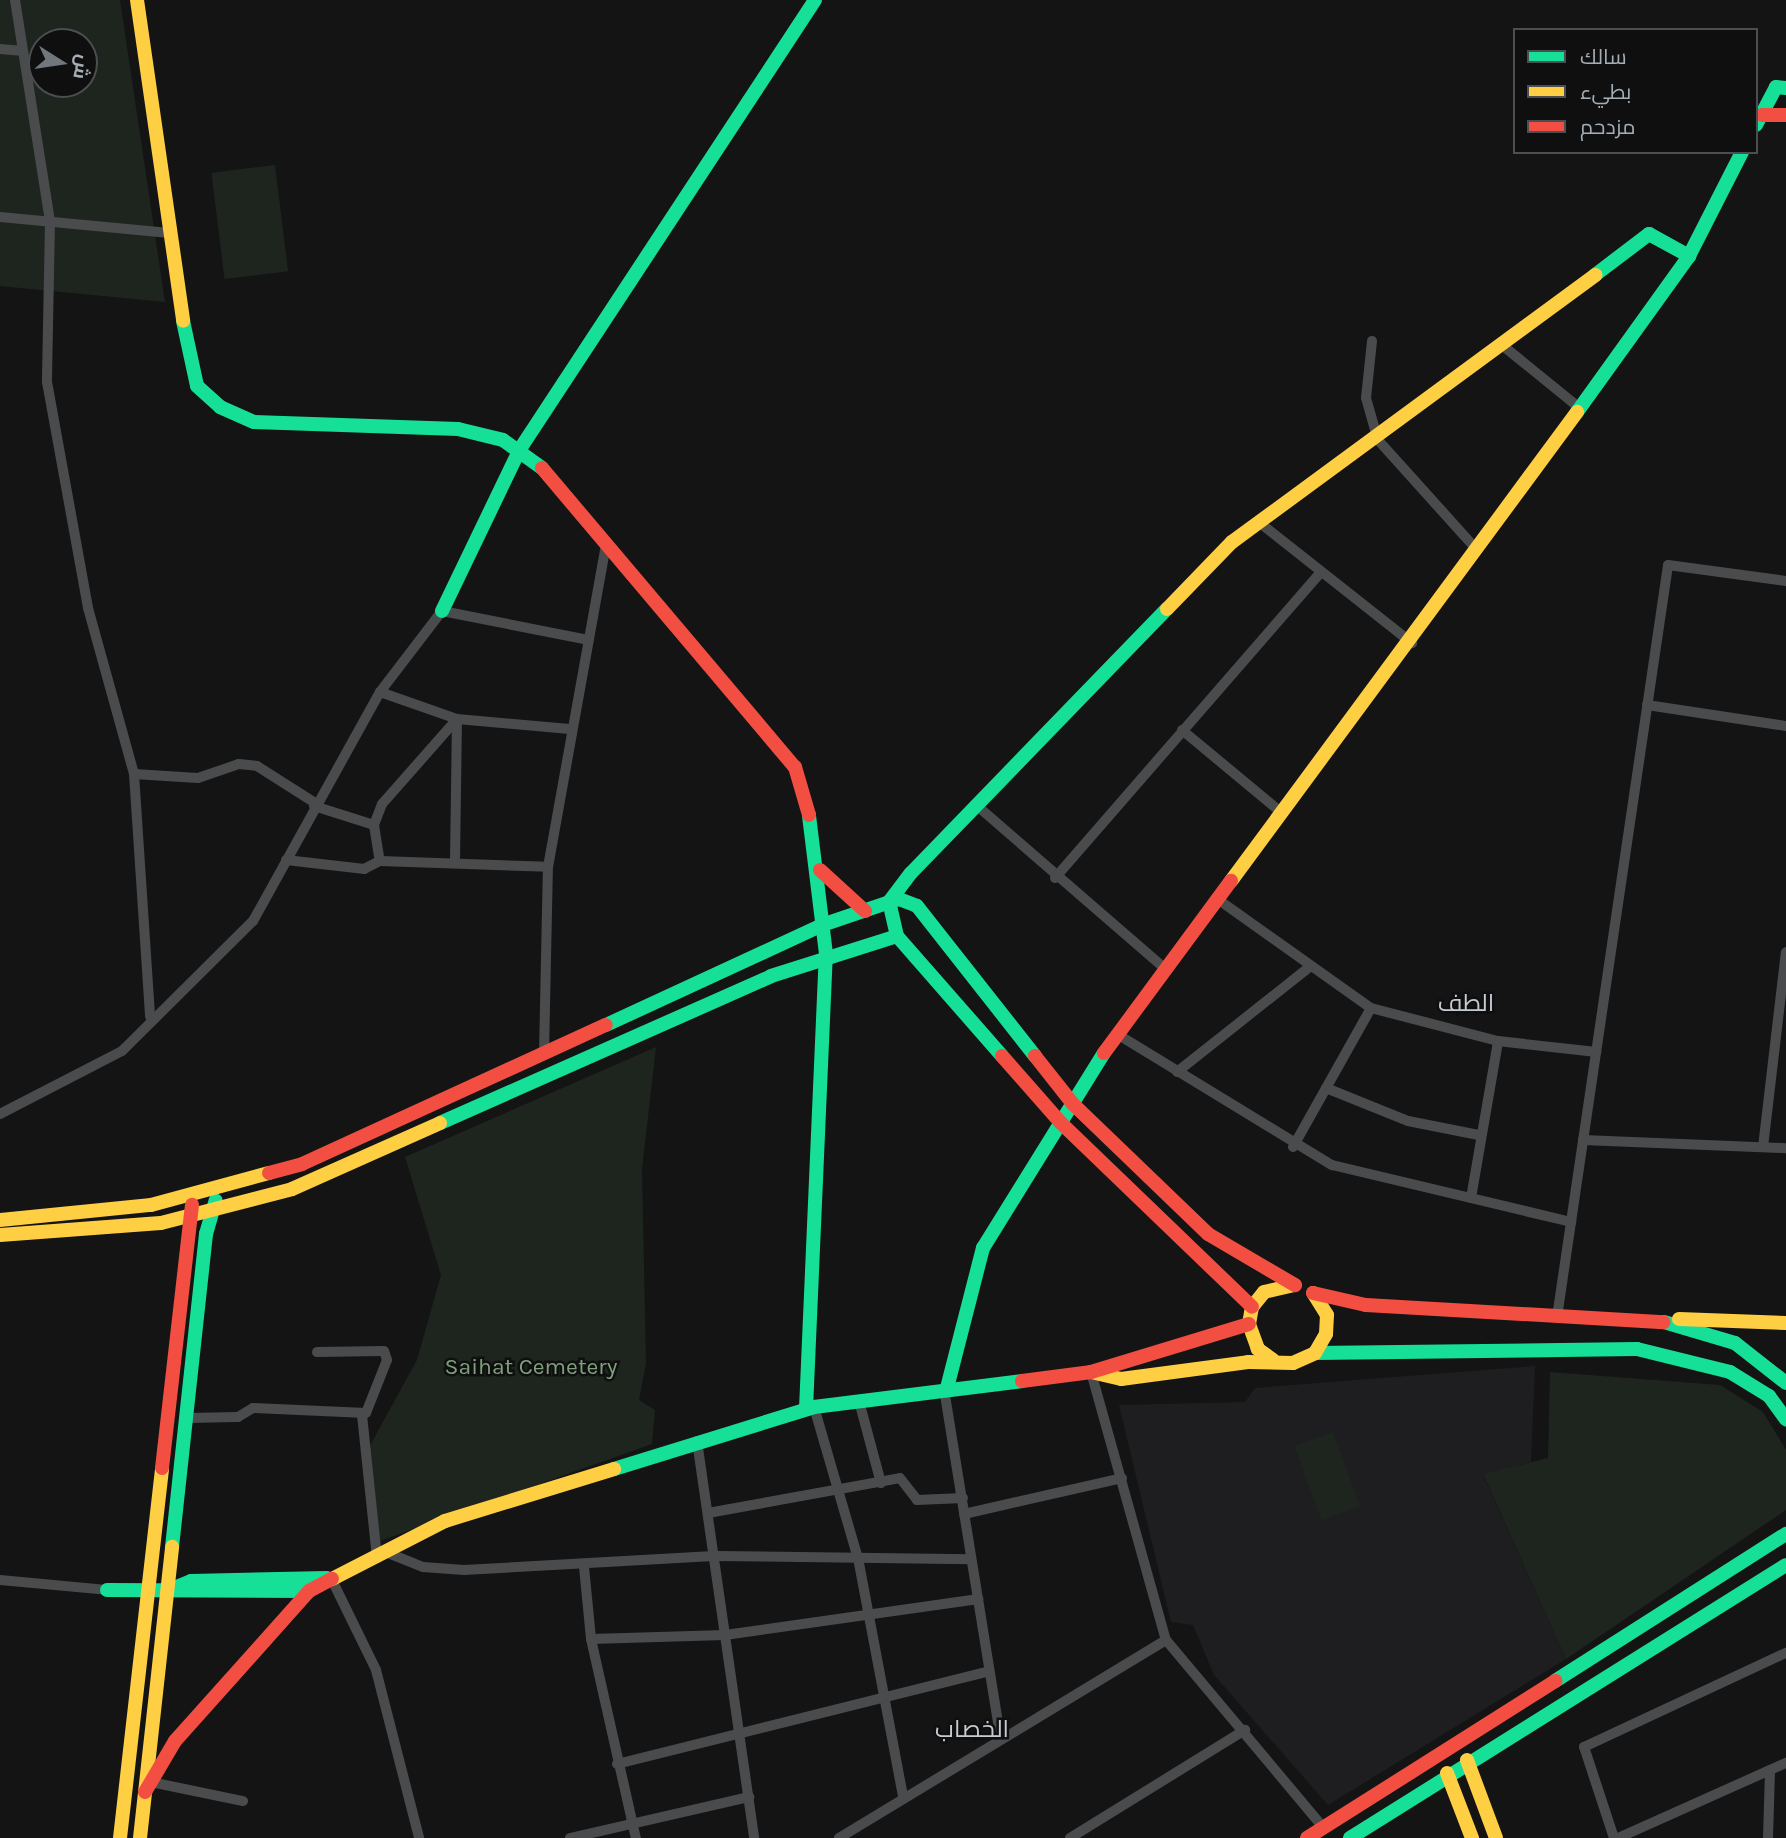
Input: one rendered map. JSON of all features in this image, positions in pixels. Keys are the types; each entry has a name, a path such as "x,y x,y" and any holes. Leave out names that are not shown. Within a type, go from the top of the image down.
{"main road":[{"path":"137,0 169,233 197,386 219,407 254,422 287,426 458,429 520,449 534,458 795,767 807,793 819,869 827,954 810,1408"},
{"path":"442,611 520,449 815,0"},
{"path":"1759,120 1781,88"},
{"path":"1759,120 1786,116"},
{"path":"945,1388 983,1248 1117,1034 1216,898 1412,643 1577,406 1689,256 1741,154"},
{"path":"889,902 975,804 1232,542 1378,440 1649,234 1689,256"},
{"path":"819,869 832,887 864,911"},
{"path":"0,1220 151,1205 302,1164 825,924 899,899 917,906 1073,1104 1208,1234 1295,1285 1313,1293 1366,1305 1557,1317 1786,1323"},
{"path":"889,902 897,936 1061,1123 1252,1307"},
{"path":"0,1235 161,1223 367,1160 597,1051 827,954 897,936"},
{"path":"140,1838 148,1787 187,1418 214,1208 220,1186"},
{"path":"120,1838 193,1193"},
{"path":"1273,1360 1258,1349 1249,1324 1252,1307 1264,1292 1295,1285"},
{"path":"1313,1293 1327,1315 1326,1334 1315,1353"},
{"path":"1653,1319 1735,1343 1786,1383"},
{"path":"148,1787 175,1741 309,1591 331,1578 383,1556 445,1521 510,1497 810,1408 945,1388 1091,1372 1249,1324"},
{"path":"1091,1372 1121,1379 1273,1360 1293,1363 1315,1353 1637,1349 1730,1372 1769,1396 1786,1419"},
{"path":"1307,1838 1785,1535"},
{"path":"1350,1838 1467,1760 1786,1565"},
{"path":"169,1590 191,1581 331,1578"},
{"path":"107,1590 169,1590 189,1595 309,1591"},
{"path":"1467,1760 1496,1838"},
{"path":"1447,1773 1472,1838"}],"street":[{"path":"15,0 50,222 47,382 88,608 134,774 150,1016"},
{"path":"0,49 21,51"},
{"path":"1781,88 1786,76"},
{"path":"0,217 169,233"},
{"path":"1372,341 1366,398 1378,440 1477,550"},
{"path":"1502,345 1577,406"},
{"path":"1260,523 1412,643"},
{"path":"544,1054 548,867 584,639 606,546"},
{"path":"1557,1317 1668,565 1786,580"},
{"path":"1055,878 1320,573"},
{"path":"0,1114 63,1077 99,1066 122,1051 150,1016 253,921 314,804 380,692 442,611 584,639"},
{"path":"380,692 457,719 570,729"},
{"path":"1647,705 1786,726"},
{"path":"380,861 374,825 382,804 457,719"},
{"path":"455,862 457,719"},
{"path":"1182,730 1282,813"},
{"path":"134,774 198,778 239,764 257,766 314,804 374,825"},
{"path":"975,804 1055,878 1164,968"},
{"path":"286,860 364,869 380,861 548,867"},
{"path":"1216,898 1308,968 1371,1008 1498,1041 1596,1052"},
{"path":"1763,1147 1782,1014 1786,952"},
{"path":"1177,1072 1308,968"},
{"path":"1293,1146 1371,1008"},
{"path":"1117,1034 1293,1146 1332,1165 1571,1222"},
{"path":"1471,1198 1479,1135 1498,1041"},
{"path":"1326,1088 1408,1121 1479,1135"},
{"path":"1583,1140 1786,1148"},
{"path":"317,1352 379,1349 387,1355 362,1415 383,1556 451,1569 584,1567 714,1556 971,1559"},
{"path":"1091,1372 1166,1640 1245,1730 1323,1827"},
{"path":"945,1388 1000,1736"},
{"path":"859,1401 881,1483"},
{"path":"187,1418 238,1417 253,1408 362,1415"},
{"path":"810,1408 841,1491 858,1558 886,1695 903,1797"},
{"path":"697,1441 754,1838"},
{"path":"964,1514 1122,1478"},
{"path":"708,1513 904,1479 921,1501 963,1498"},
{"path":"584,1567 591,1639 617,1765 636,1838"},
{"path":"331,1578 376,1670 419,1838"},
{"path":"0,1580 107,1590"},
{"path":"591,1639 725,1634 978,1599"},
{"path":"839,1838 1000,1736 1166,1640"},
{"path":"1786,1653 1584,1747 1616,1838 1786,1763"},
{"path":"617,1765 989,1671"},
{"path":"1070,1838 1245,1730"},
{"path":"1768,1838 1770,1770"},
{"path":"148,1787 243,1801"},
{"path":"570,1838 749,1797"}],"shaded area":[{"path":"1535,1366 1531,1462 1483,1475 1566,1659 1328,1805 1214,1675 1193,1625 1171,1622 1119,1405 1245,1402 1255,1388"}],"green space":[{"path":"0,0 120,0 165,302 0,286"},
{"path":"275,165 288,271 225,279 211,173"},
{"name":"Saihat Cemetery","path":"656,1047 642,1169 646,1364 639,1400 655,1410 652,1444 380,1541 368,1449 417,1360 441,1275 405,1157"},
{"path":"1550,1372 1720,1385 1763,1412 1786,1450 1786,1510 1566,1659 1483,1474 1548,1458"},
{"path":"1333,1432 1360,1506 1321,1520 1294,1446"}],"traffic: fast":[{"path":"442,611 520,449 815,0"},
{"path":"1758,121 1776,87 1786,88"},
{"path":"1577,412 1689,256 1741,154"},
{"path":"1595,275 1649,234 1689,256"},
{"path":"183,321 197,386 220,407 254,422 458,429 503,440 542,468"},
{"path":"897,936 889,902 911,873 1167,609"},
{"path":"806,1409 826,954 809,815"},
{"path":"606,1025 825,924 899,899 917,906 1035,1056"},
{"path":"440,1123 771,976 897,936 1002,1056"},
{"path":"947,1388 983,1248 1104,1053"},
{"path":"172,1547 206,1234 216,1200"},
{"path":"1664,1322 1735,1343 1786,1383"},
{"path":"1315,1353 1637,1349 1730,1372 1769,1396 1786,1419"},
{"path":"614,1469 814,1407 1022,1381"},
{"path":"1555,1681 1786,1534"},
{"path":"1350,1838 1786,1565"},
{"path":"169,1590 191,1581 327,1578"},
{"path":"107,1590 309,1591"}],"traffic: slow":[{"path":"137,0 183,321"},
{"path":"1167,609 1232,542 1595,275"},
{"path":"1231,881 1577,412"},
{"path":"0,1235 161,1223 292,1189 440,1123"},
{"path":"0,1220 151,1205 269,1173"},
{"path":"1273,1360 1258,1349 1249,1324 1252,1307 1264,1292 1294,1285"},
{"path":"1091,1372 1121,1379 1248,1362 1293,1363 1315,1353 1326,1334 1327,1315 1313,1293"},
{"path":"1679,1319 1786,1323"},
{"path":"120,1838 162,1468"},
{"path":"332,1579 445,1521 614,1469"},
{"path":"140,1838 172,1547"},
{"path":"1467,1760 1496,1838"},
{"path":"1447,1773 1472,1838"}],"traffic: jam":[{"path":"1762,115 1786,115"},
{"path":"542,468 795,767 809,815"},
{"path":"820,870 865,911"},
{"path":"1104,1053 1231,881"},
{"path":"269,1173 302,1164 606,1025"},
{"path":"1002,1056 1061,1123 1252,1307"},
{"path":"1035,1056 1073,1104 1208,1234 1295,1285"},
{"path":"162,1468 192,1205"},
{"path":"1313,1293 1366,1305 1664,1322"},
{"path":"1022,1381 1091,1372 1249,1324"},
{"path":"145,1792 175,1741 309,1591 332,1579"},
{"path":"1307,1838 1555,1681"}],"district":[{"name":"الطف","path":"1466,1004"},
{"name":"الخصاب","path":"972,1730"}]}
